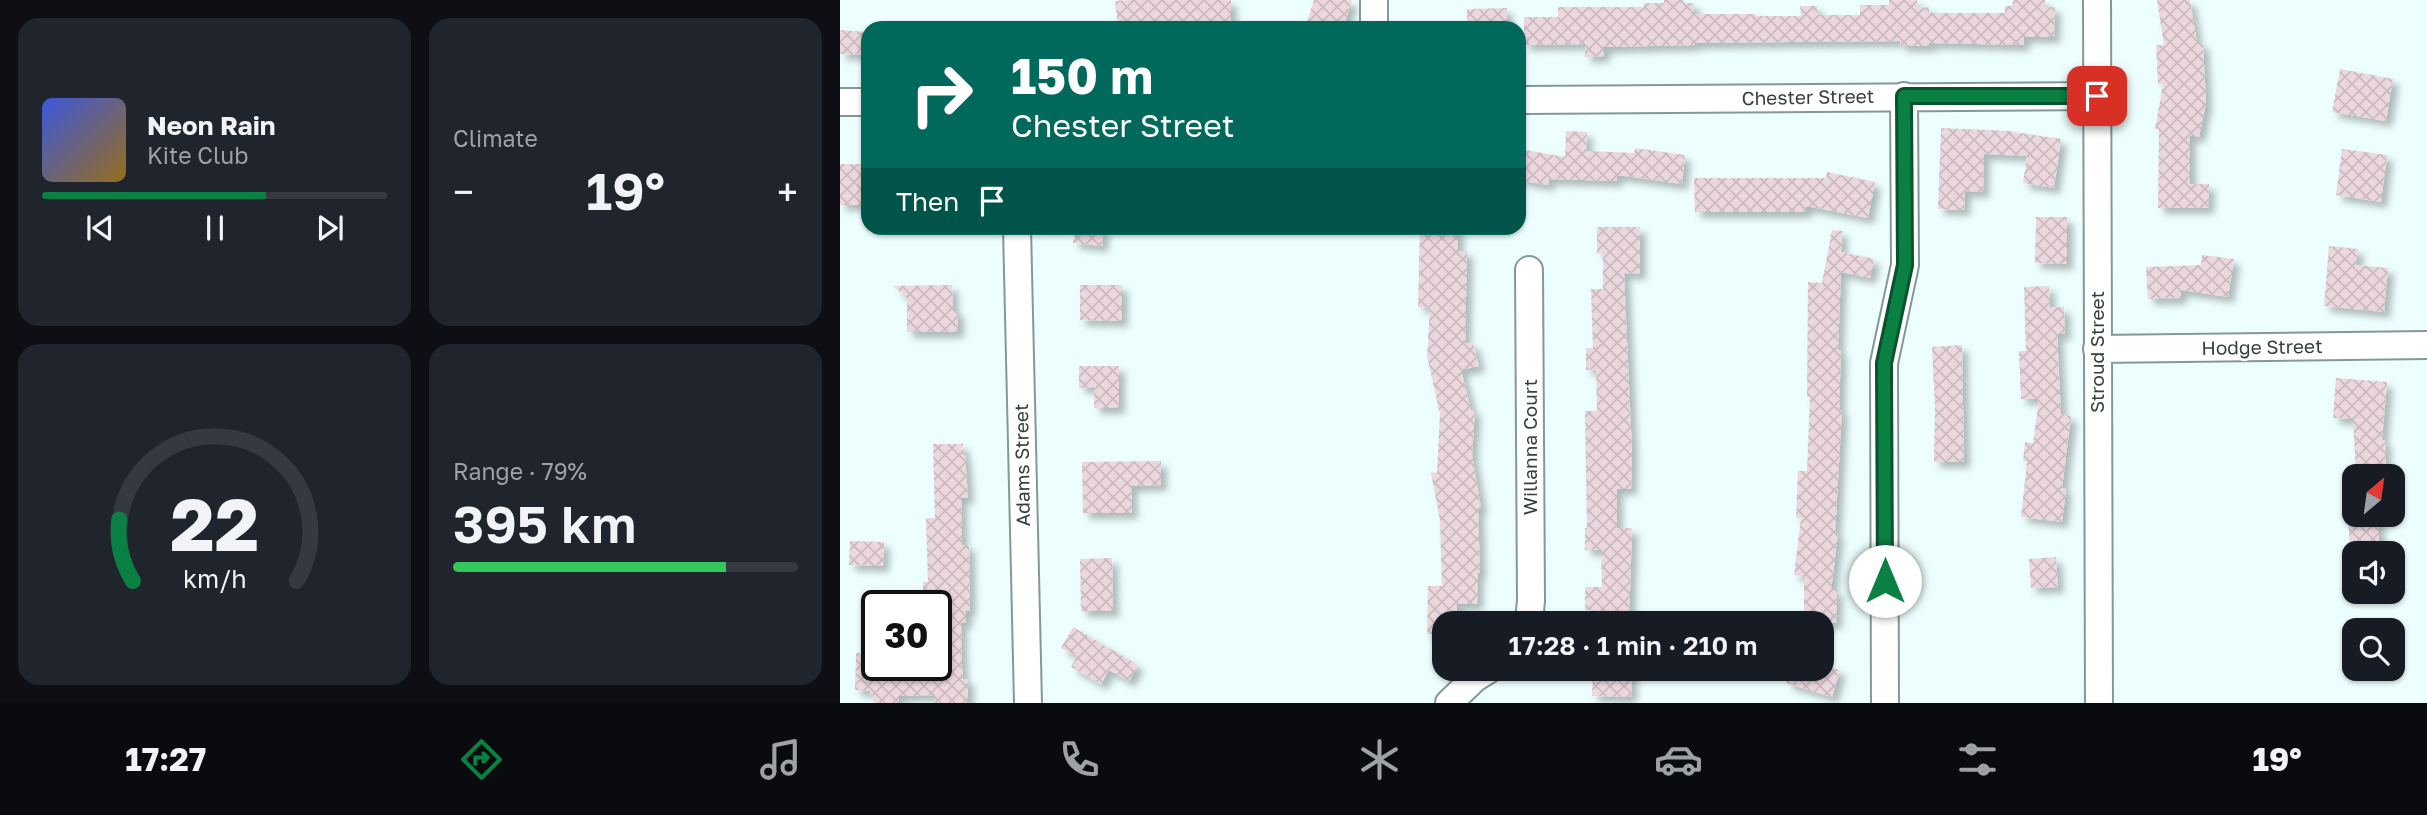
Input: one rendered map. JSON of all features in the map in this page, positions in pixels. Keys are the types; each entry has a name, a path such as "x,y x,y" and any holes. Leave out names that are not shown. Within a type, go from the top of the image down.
{"street":[{"path":"1374,0 1374,21"},
{"name":"Stroud Street","path":"2097,0 2099,703"},
{"path":"1885,703 1884,363 1905,265 1904,96"},
{"name":"Chester Street","path":"1526,100 2097,96"},
{"path":"840,102 861,102"},
{"name":"Adams Street","path":"1017,235 1028,703"},
{"name":"Willanna Court","path":"1529,270 1530,611"},
{"name":"Hodge Street","path":"2097,349 2427,345"},
{"path":"1449,703 1472,681"}],"building":[{"path":"1231,0 1231,21 1117,21 1115,1"},
{"path":"1314,0 1352,0 1345,21 1307,21"},
{"path":"1664,0 1684,0 1684,3 1694,3 1694,14 1801,16 1800,6 1817,6 1818,15 1860,15 1860,5 1889,5 1889,0 1917,0 1918,8 1929,7 1929,13 2005,13 2005,6 2012,6 2013,0 2045,0 2045,7 2055,7 2054,37 2024,37 2024,45 1930,43 1930,46 1901,46 1900,41 1695,43 1604,47 1604,56 1585,57 1585,44 1526,45 1524,17 1558,17 1558,7 1644,7 1644,3 1664,3"},
{"path":"2157,0 2190,0 2197,43 2203,43 2206,103 2199,137 2190,135 2190,184 2209,184 2208,208 2158,208 2159,129 2155,129 2163,84 2158,84 2156,45 2164,45"},
{"path":"1507,8 1507,21 1467,21 1467,9"},
{"path":"840,30 861,32 861,55 840,54"},
{"path":"2340,69 2393,79 2386,121 2332,112"},
{"path":"1941,128 2008,131 2061,139 2054,188 2023,183 2027,156 1984,154 1983,192 1965,191 1964,210 1938,209"},
{"path":"1566,131 1587,132 1586,151 1634,153 1635,148 1685,155 1682,184 1617,175 1617,181 1549,179 1548,185 1526,181 1526,150 1565,157"},
{"path":"2342,149 2387,155 2381,202 2336,195"},
{"path":"840,164 861,164 861,205 840,205"},
{"path":"1827,172 1875,182 1868,218 1806,206 1806,212 1695,212 1694,178 1826,178"},
{"path":"2036,217 2067,217 2067,264 2035,263"},
{"path":"1597,227 1640,227 1640,274 1624,273 1632,452 1631,489 1617,489 1617,528 1632,528 1629,611 1585,610 1585,587 1602,587 1601,550 1585,550 1585,411 1597,411 1596,369 1586,370 1586,348 1593,348 1591,289 1603,289 1603,253 1597,253"},
{"path":"1832,230 1842,231 1841,252 1874,259 1870,278 1841,272 1838,350 1841,350 1839,410 1842,410 1835,533 1838,533 1831,590 1837,590 1836,623 1834,611 1804,611 1804,577 1794,575 1801,518 1796,518 1798,471 1807,471 1810,397 1807,397 1808,282 1822,283"},
{"path":"1074,235 1103,235 1102,246 1073,243"},
{"path":"1420,235 1458,235 1458,251 1467,251 1465,344 1473,342 1479,366 1461,370 1471,410 1475,410 1472,455 1481,508 1478,509 1480,573 1477,604 1457,604 1457,611 1432,611 1432,634 1427,634 1428,586 1442,586 1440,520 1431,473 1437,472 1440,414 1427,356 1430,308 1418,307"},
{"path":"2329,246 2358,249 2356,265 2388,268 2384,312 2324,306"},
{"path":"2202,255 2234,259 2228,297 2181,290 2181,298 2148,299 2146,267 2201,265"},
{"path":"952,285 953,311 958,311 958,332 907,332 907,298 893,286"},
{"path":"1080,285 1122,285 1122,321 1080,320"},
{"path":"2049,286 2050,308 2064,307 2065,334 2057,334 2061,414 2071,416 2062,488 2066,489 2062,522 2021,517 2027,462 2023,461 2025,442 2033,443 2039,399 2021,399 2019,351 2026,351 2024,287"},
{"path":"1962,345 1964,462 1934,462 1932,347"},
{"path":"1079,366 1119,366 1119,408 1094,408 1094,387 1079,388"},
{"path":"2336,378 2387,382 2382,440 2385,440 2386,464 2355,464 2353,419 2333,418"},
{"path":"933,444 963,444 968,498 961,498 962,545 969,545 970,610 966,611 966,622 961,623 963,679 968,679 968,703 935,703 935,695 899,696 899,703 874,703 874,695 870,695 870,691 855,690 856,653 861,653 861,681 952,681 952,590 923,590 923,582 928,582 926,518 935,518"},
{"path":"1161,461 1161,485 1131,486 1132,513 1083,513 1082,462"},
{"path":"2349,527 2379,527 2379,541 2349,541"},
{"path":"850,541 884,542 883,566 849,565"},
{"path":"2056,557 2058,587 2031,588 2029,559"},
{"path":"1112,558 1113,611 1081,611 1080,559"},
{"path":"1073,627 1138,665 1129,681 1109,670 1101,684 1071,667 1077,656 1061,648"},
{"path":"1834,668 1840,670 1832,697 1786,683 1834,681"},
{"path":"1593,681 1632,681 1631,697 1592,696"}],"route":[{"path":"1885,581 1884,363 1905,265 1904,96 2097,96"}]}
